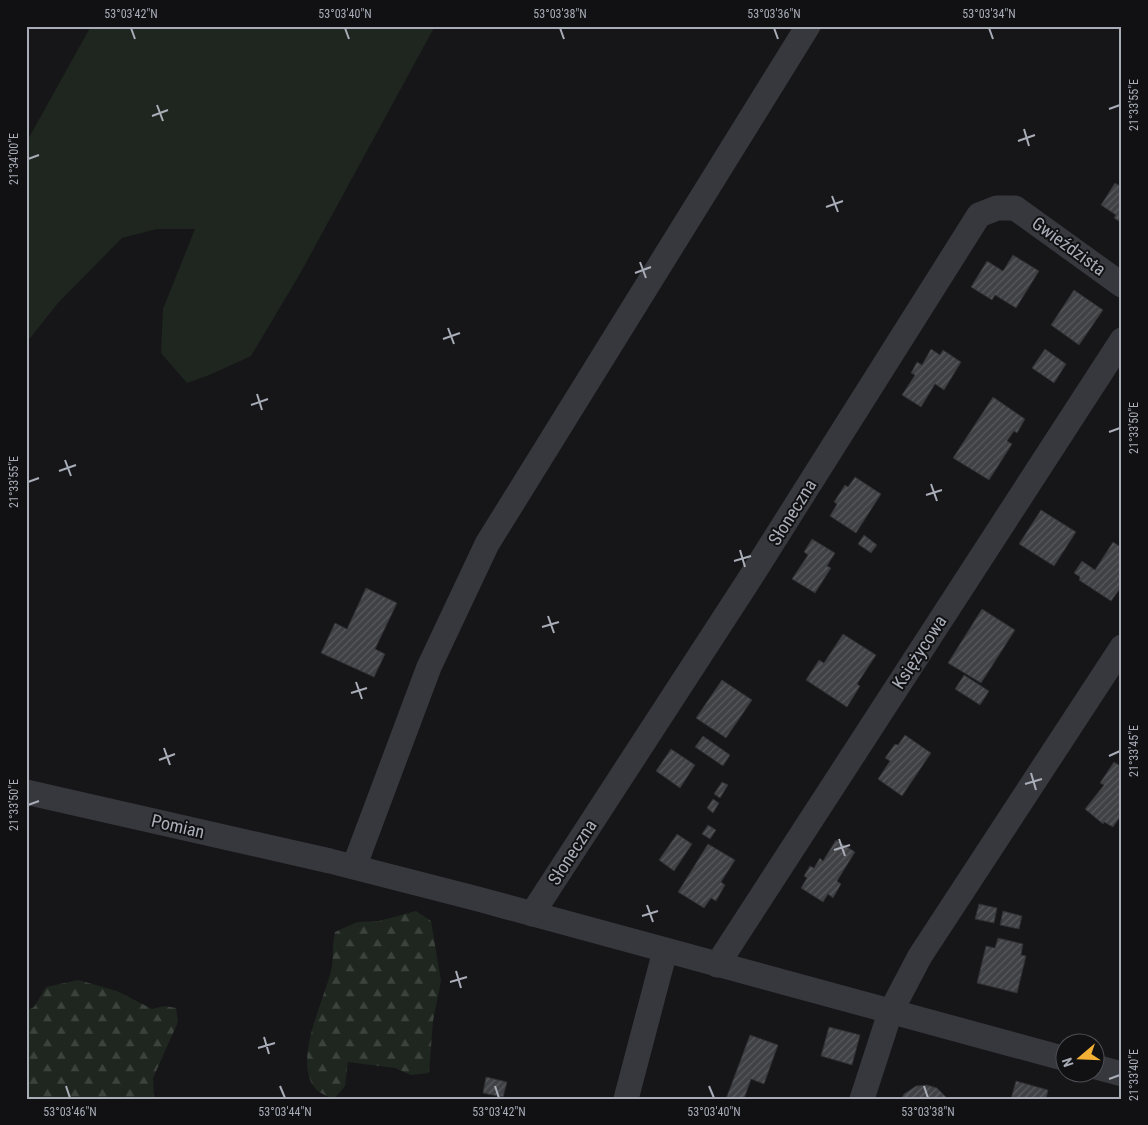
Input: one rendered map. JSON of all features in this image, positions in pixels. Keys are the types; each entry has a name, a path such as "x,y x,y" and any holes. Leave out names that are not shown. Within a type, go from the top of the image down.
{"street":[{"path":"354,867 429,667 487,544 808,26"},
{"name":"Słoneczna","path":"532,914 747,583 968,231 979,215 997,208 1015,208"},
{"name":"Gwieździsta","path":"1015,208 1122,285"},
{"name":"Księżycowa","path":"717,965 1122,340"},
{"path":"862,1099 890,1013 920,956 1122,647"},
{"name":"Pomian","path":"26,792 354,867 1056,1056"},
{"path":"626,1099 665,951"},
{"path":"1106,1070 1122,1074"}],"green space":[{"path":"91,26 435,26 301,272 251,356 187,383 161,353 163,309 195,229 157,229 122,238 58,303 31,337 26,340 26,143"},
{"path":"416,911 431,921 441,981 433,1021 429,1073 411,1075 395,1068 348,1062 345,1086 334,1099 323,1094 314,1087 309,1075 307,1061 308,1046 331,971 335,932 357,922 379,921"},
{"path":"78,980 117,991 152,1009 164,1006 176,1008 178,1022 153,1078 154,1099 26,1099 26,1011 34,1007 46,987"}],"building":[{"path":"1115,183 1122,187 1122,223 1114,218 1116,215 1101,205"},
{"path":"1013,255 1039,271 1016,308 995,295 992,300 971,287 987,261 1003,271"},
{"path":"1074,290 1103,310 1079,345 1051,325"},
{"path":"931,349 940,355 943,350 961,362 944,390 935,384 921,407 902,395 915,375 911,373 917,362 922,365"},
{"path":"1045,349 1066,364 1054,383 1032,368"},
{"path":"993,397 1025,419 1017,433 1014,431 1007,441 1012,444 989,480 953,458"},
{"path":"855,477 881,494 856,533 830,516 837,504 834,502 845,485 848,487"},
{"path":"1041,510 1076,532 1054,566 1019,544"},
{"path":"864,535 877,545 871,553 858,544"},
{"path":"812,539 835,553 827,566 831,568 815,593 792,579 808,555 804,552"},
{"path":"1113,542 1122,548 1122,586 1111,601 1079,580 1080,577 1074,573 1082,561 1095,570"},
{"path":"366,588 397,603 375,649 385,654 374,677 321,653 335,623 347,629"},
{"path":"982,609 1015,630 981,683 948,663"},
{"path":"843,634 876,655 857,684 860,686 847,707 806,680 819,660 824,663"},
{"path":"964,675 989,691 980,705 955,689"},
{"path":"722,680 752,700 726,738 696,718"},
{"path":"905,735 931,753 902,796 878,779 890,761 885,758 895,744 898,745"},
{"path":"703,736 730,755 723,766 695,747"},
{"path":"671,749 695,765 680,788 656,771"},
{"path":"1114,762 1122,767 1122,814 1113,827 1104,822 1103,824 1085,809 1104,785 1100,783"},
{"path":"722,782 728,785 720,798 714,794"},
{"path":"713,799 719,803 713,813 707,808"},
{"path":"708,825 716,830 710,839 702,834"},
{"path":"677,834 692,844 674,871 659,860"},
{"path":"836,840 855,852 837,881 841,884 833,898 828,894 823,902 801,888 807,878 804,876 810,866 814,868 820,858 823,861"},
{"path":"708,844 735,860 721,882 725,885 716,901 711,898 704,908 678,892"},
{"path":"979,904 997,908 994,923 975,919"},
{"path":"1003,911 1022,916 1019,929 1000,925"},
{"path":"998,938 1023,944 1021,955 1026,956 1017,993 977,983 986,946 995,948"},
{"path":"829,1027 860,1035 852,1065 821,1056"},
{"path":"750,1035 778,1045 764,1084 751,1079 744,1099 726,1099"},
{"path":"486,1077 507,1082 503,1097 483,1093"},
{"path":"1016,1081 1048,1090 1046,1099 1011,1099"},
{"path":"927,1085 937,1088 948,1099 901,1099 904,1094 916,1086"}]}
